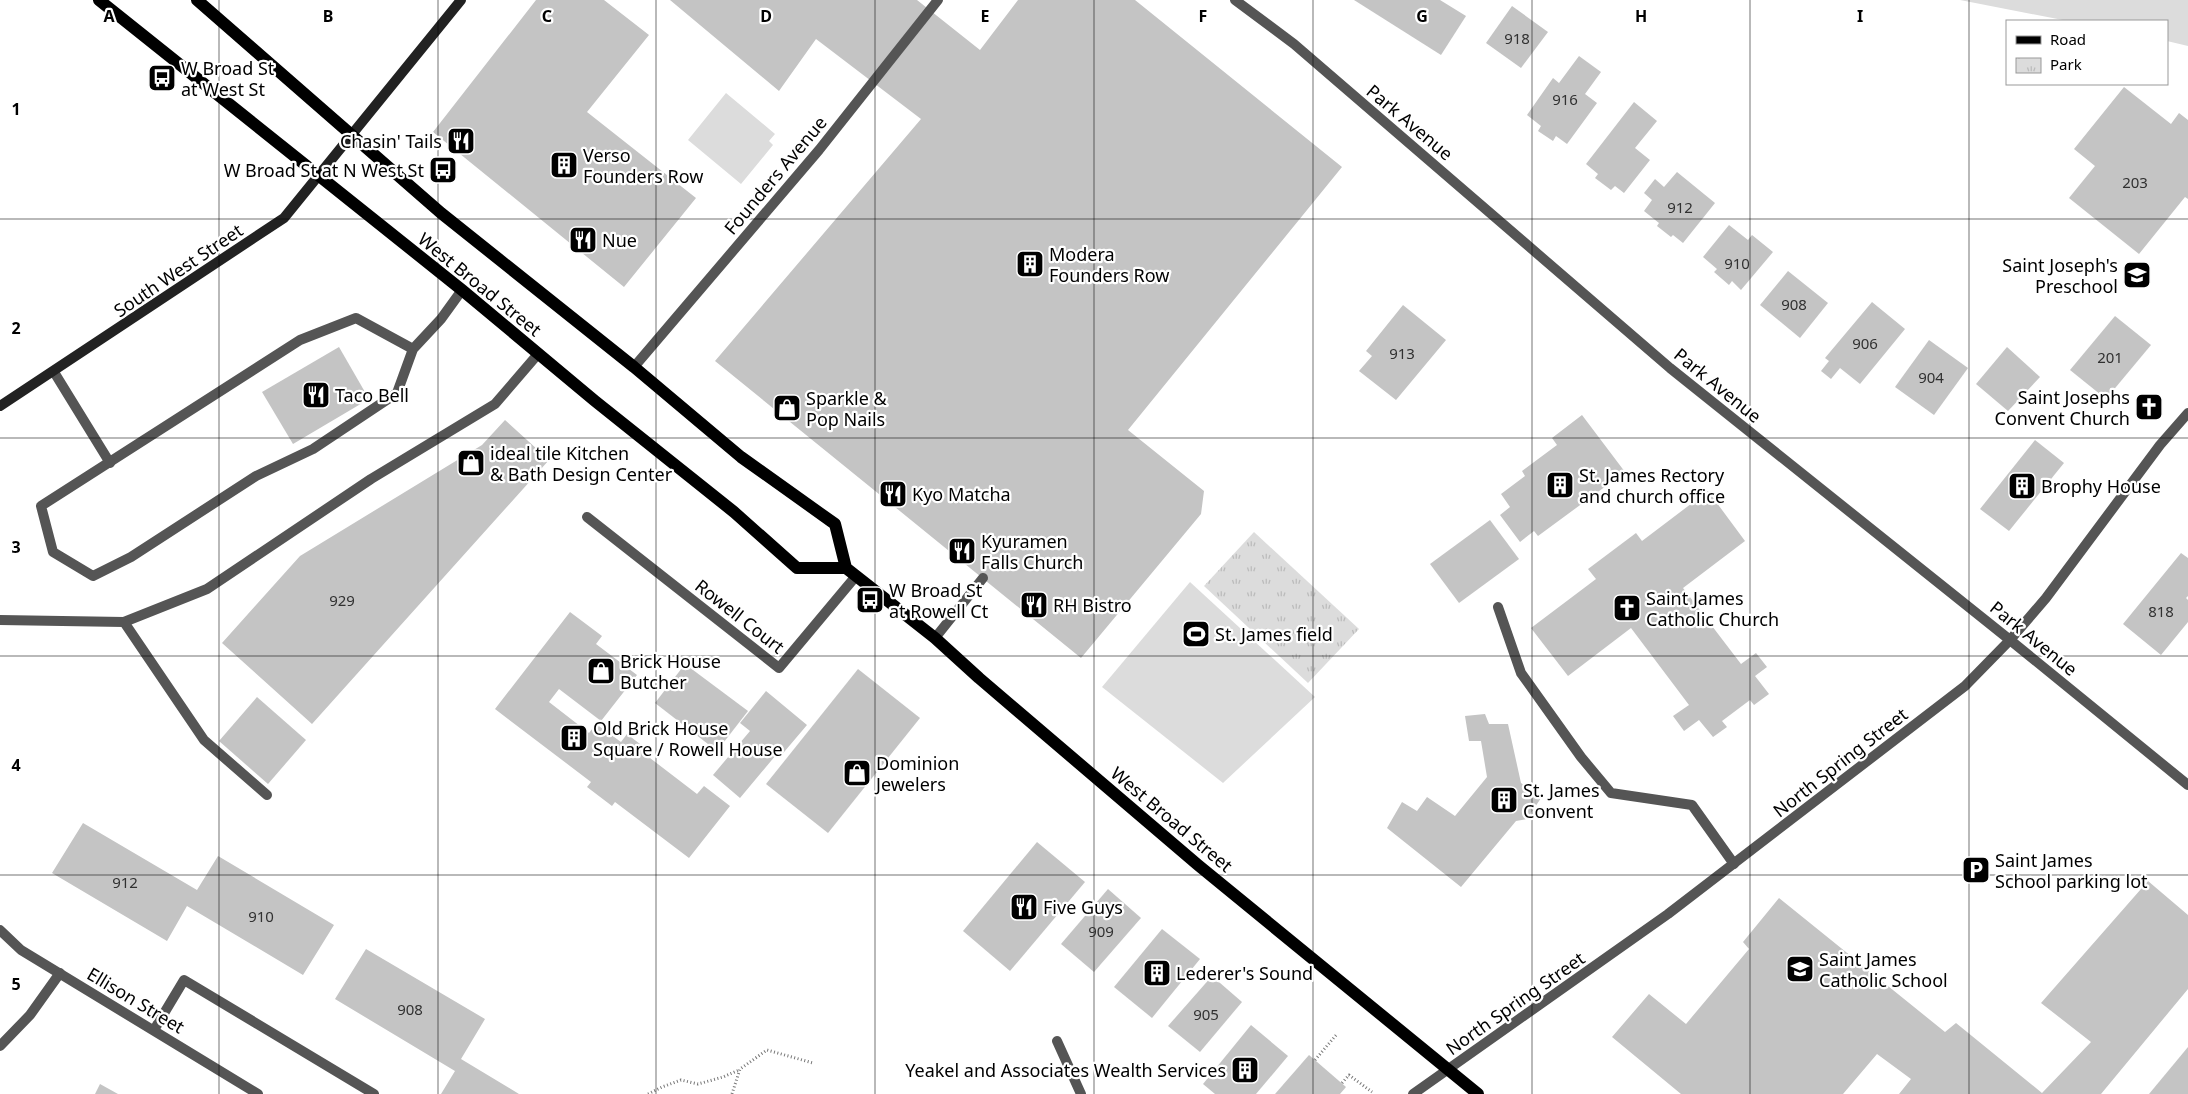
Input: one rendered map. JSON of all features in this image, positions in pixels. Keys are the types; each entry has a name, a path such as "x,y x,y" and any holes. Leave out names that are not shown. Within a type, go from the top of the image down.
{"main road":[{"name":"West Broad Street","path":"99,0 319,178 462,290 538,354 734,512 797,568 851,572"},
{"name":"West Broad Street","path":"197,0 434,206 634,367 741,457 835,524 851,572 934,638 1191,859 1478,1094"},
{"name":"South West Street","path":"0,406 284,218 319,178 461,0"}],"street":[{"name":"Founders Avenue","path":"634,367 819,150 938,0"},
{"name":"Park Avenue","path":"1235,0 1294,44 1670,368 2010,640 2188,786"},
{"path":"414,349 356,318 300,340 41,506 53,552 93,576 131,557 243,484 313,449 397,393 414,349 441,319 462,290"},
{"path":"0,620 124,622 207,589 372,479 495,404 538,354"},
{"path":"54,372 110,462"},
{"name":"North Spring Street","path":"1413,1094 1668,914 1964,686 2010,640 2046,598 2160,445 2188,413"},
{"name":"Rowell Court","path":"587,517 779,668 851,572"},
{"path":"934,638 983,578"},
{"path":"1498,607 1521,672 1581,757 1611,793 1692,805 1734,864"},
{"path":"124,622 204,740 267,795"},
{"name":"Ellison Street","path":"0,930 21,950 258,1094"},
{"path":"0,1046 30,1015 60,973"},
{"path":"154,1030 184,980 374,1094"},
{"path":"1057,1040 1081,1094"}],"path":[{"path":"1315,1060 1337,1034"},
{"path":"648,1094 662,1086 681,1080 698,1084 723,1077 740,1069 767,1050 813,1063"},
{"path":"732,1094 740,1069"},
{"path":"1342,1083 1350,1075 1372,1092"}],"green space":[{"path":"1960,0 2188,0 2188,46 2168,41 2168,20 2063,20"},
{"path":"726,93 775,134 769,141 773,145 741,184 688,140"},
{"path":"1254,532 1359,629 1308,683 1204,586"},
{"name":"St. James field","path":"1190,582 1315,697 1223,783 1102,687"}],"building":[{"name":"Verso Founders Row","path":"536,0 604,0 649,35 587,112 696,198 624,287 433,132"},
{"name":"Modera Founders Row","path":"670,0 917,0 980,50 1018,0 1135,0 1342,167 1128,430 1204,491 1201,514 1081,658 715,361 921,119 816,39 779,91"},
{"path":"1354,0 1440,0 1466,16 1441,55"},
{"path":"1512,6 1548,32 1521,68 1486,43"},
{"path":"1579,56 1601,72 1585,94 1597,103 1567,144 1556,136 1553,141 1538,131 1541,126 1527,115 1553,78 1559,83"},
{"path":"2124,87 2171,124 2179,113 2188,120 2188,199 2185,197 2139,254 2069,198 2095,166 2074,149"},
{"path":"1634,102 1657,121 1635,148 1650,160 1624,193 1615,186 1611,190 1595,178 1598,174 1586,164"},
{"path":"1677,172 1715,203 1683,243 1673,235 1671,237 1657,226 1659,223 1644,211 1652,200 1644,193 1655,179 1664,187"},
{"path":"1729,225 1748,240 1752,235 1773,252 1741,290 1732,281 1729,285 1714,272 1717,269 1703,257"},
{"path":"1788,271 1828,303 1800,338 1760,305"},
{"path":"1872,302 1905,329 1860,384 1840,368 1831,379 1821,371 1829,361 1825,358"},
{"path":"1403,305 1446,340 1396,400 1359,371 1372,356 1366,351"},
{"path":"2115,316 2151,345 2106,399 2070,370"},
{"path":"1929,340 1968,368 1934,415 1895,387"},
{"name":"Taco Bell","path":"339,347 369,399 293,444 262,392"},
{"path":"2007,347 2040,377 2008,411 1976,384"},
{"name":"St. James Rectory and church office","path":"1582,415 1625,472 1538,536 1534,531 1520,542 1500,515 1510,507 1501,494 1525,476 1522,471 1557,445 1552,438"},
{"path":"505,420 549,460 312,724 222,643 300,556 482,445"},
{"name":"Brophy House","path":"2035,440 2064,463 2009,531 1980,509"},
{"name":"Saint James Catholic Church","path":"1708,491 1745,541 1683,588 1741,664 1756,653 1767,667 1755,676 1769,694 1754,705 1750,700 1722,721 1727,727 1713,737 1699,720 1684,731 1673,716 1689,705 1631,628 1568,676 1531,628 1596,579 1588,569 1636,533 1642,541"},
{"path":"1490,520 1519,559 1459,603 1430,564"},
{"path":"2181,553 2188,558 2188,596 2186,598 2188,600 2188,622 2161,655 2123,624"},
{"name":"Old Brick House Square / Rowell House","path":"570,612 602,636 596,644 637,675 601,721 559,689 549,702 589,733 596,724 621,742 627,734 653,754 650,758 697,794 704,786 730,806 689,858 615,802 612,806 587,787 591,782 495,709"},
{"path":"685,664 748,711 717,751 655,703"},
{"path":"858,669 920,718 828,833 766,784"},
{"path":"766,691 807,725 779,758 776,755 740,798 713,775 750,731 740,723"},
{"path":"257,697 306,740 268,784 219,741"},
{"name":"St. James Convent","path":"1485,714 1489,724 1508,724 1521,783 1541,798 1527,819 1516,821 1461,887 1387,828 1402,802 1417,811 1427,797 1455,816 1487,777 1481,741 1469,741 1465,716"},
{"path":"83,823 197,890 218,856 334,925 303,975 187,906 167,941 52,873"},
{"name":"Five Guys","path":"1037,842 1085,882 1010,971 963,931"},
{"name":"Saint James Catholic School","path":"2148,881 2188,915 2188,989 2101,1094 1899,1094 1911,1079 1877,1054 1843,1094 1681,1094 1612,1037 1649,994 1686,1024 1749,949 1743,942 1779,898 1945,1032 1956,1023 2042,1093 2091,1042 2041,1003"},
{"path":"1108,889 1141,918 1094,972 1061,944"},
{"name":"Lederer's Sound","path":"1162,929 1200,959 1152,1018 1114,987"},
{"path":"366,949 485,1019 461,1059 519,1094 441,1094 455,1071 335,999"},
{"path":"1212,976 1242,1002 1200,1052 1168,1026"},
{"name":"Yeakel and Associates Wealth Services","path":"1251,1025 1288,1056 1256,1094 1215,1094 1203,1084"},
{"path":"2188,1047 2188,1094 2149,1094"},
{"path":"1309,1055 1346,1087 1340,1094 1275,1094"},
{"path":"100,1084 118,1094 95,1094"}],"place":[{"name":"W Broad St at West St","path":"162,78"},
{"name":"Chasin' Tails","path":"461,141"},
{"name":"Verso Founders Row","path":"564,165"},
{"name":"W Broad St at N West St","path":"443,170"},
{"name":"Nue","path":"583,240"},
{"name":"Modera Founders Row","path":"1030,264"},
{"name":"Saint Joseph's Preschool","path":"2137,275"},
{"name":"Taco Bell","path":"316,395"},
{"name":"Saint Josephs Convent Church","path":"2149,407"},
{"name":"Sparkle & Pop Nails","path":"787,408"},
{"name":"ideal tile Kitchen & Bath Design Center","path":"471,463"},
{"name":"St. James Rectory and church office","path":"1560,485"},
{"name":"Brophy House","path":"2022,486"},
{"name":"Kyo Matcha","path":"893,494"},
{"name":"Kyuramen Falls Church","path":"962,551"},
{"name":"W Broad St at Rowell Ct","path":"870,600"},
{"name":"RH Bistro","path":"1034,605"},
{"name":"Saint James Catholic Church","path":"1627,608"},
{"name":"St. James field","path":"1196,634"},
{"name":"Brick House Butcher","path":"601,671"},
{"name":"Old Brick House Square / Rowell House","path":"574,738"},
{"name":"Dominion Jewelers","path":"857,773"},
{"name":"St. James Convent","path":"1504,800"},
{"name":"Saint James School parking lot","path":"1976,870"},
{"name":"Five Guys","path":"1024,907"},
{"name":"Saint James Catholic School","path":"1800,969"},
{"name":"Lederer's Sound","path":"1157,973"},
{"name":"Yeakel and Associates Wealth Services","path":"1245,1070"}]}
